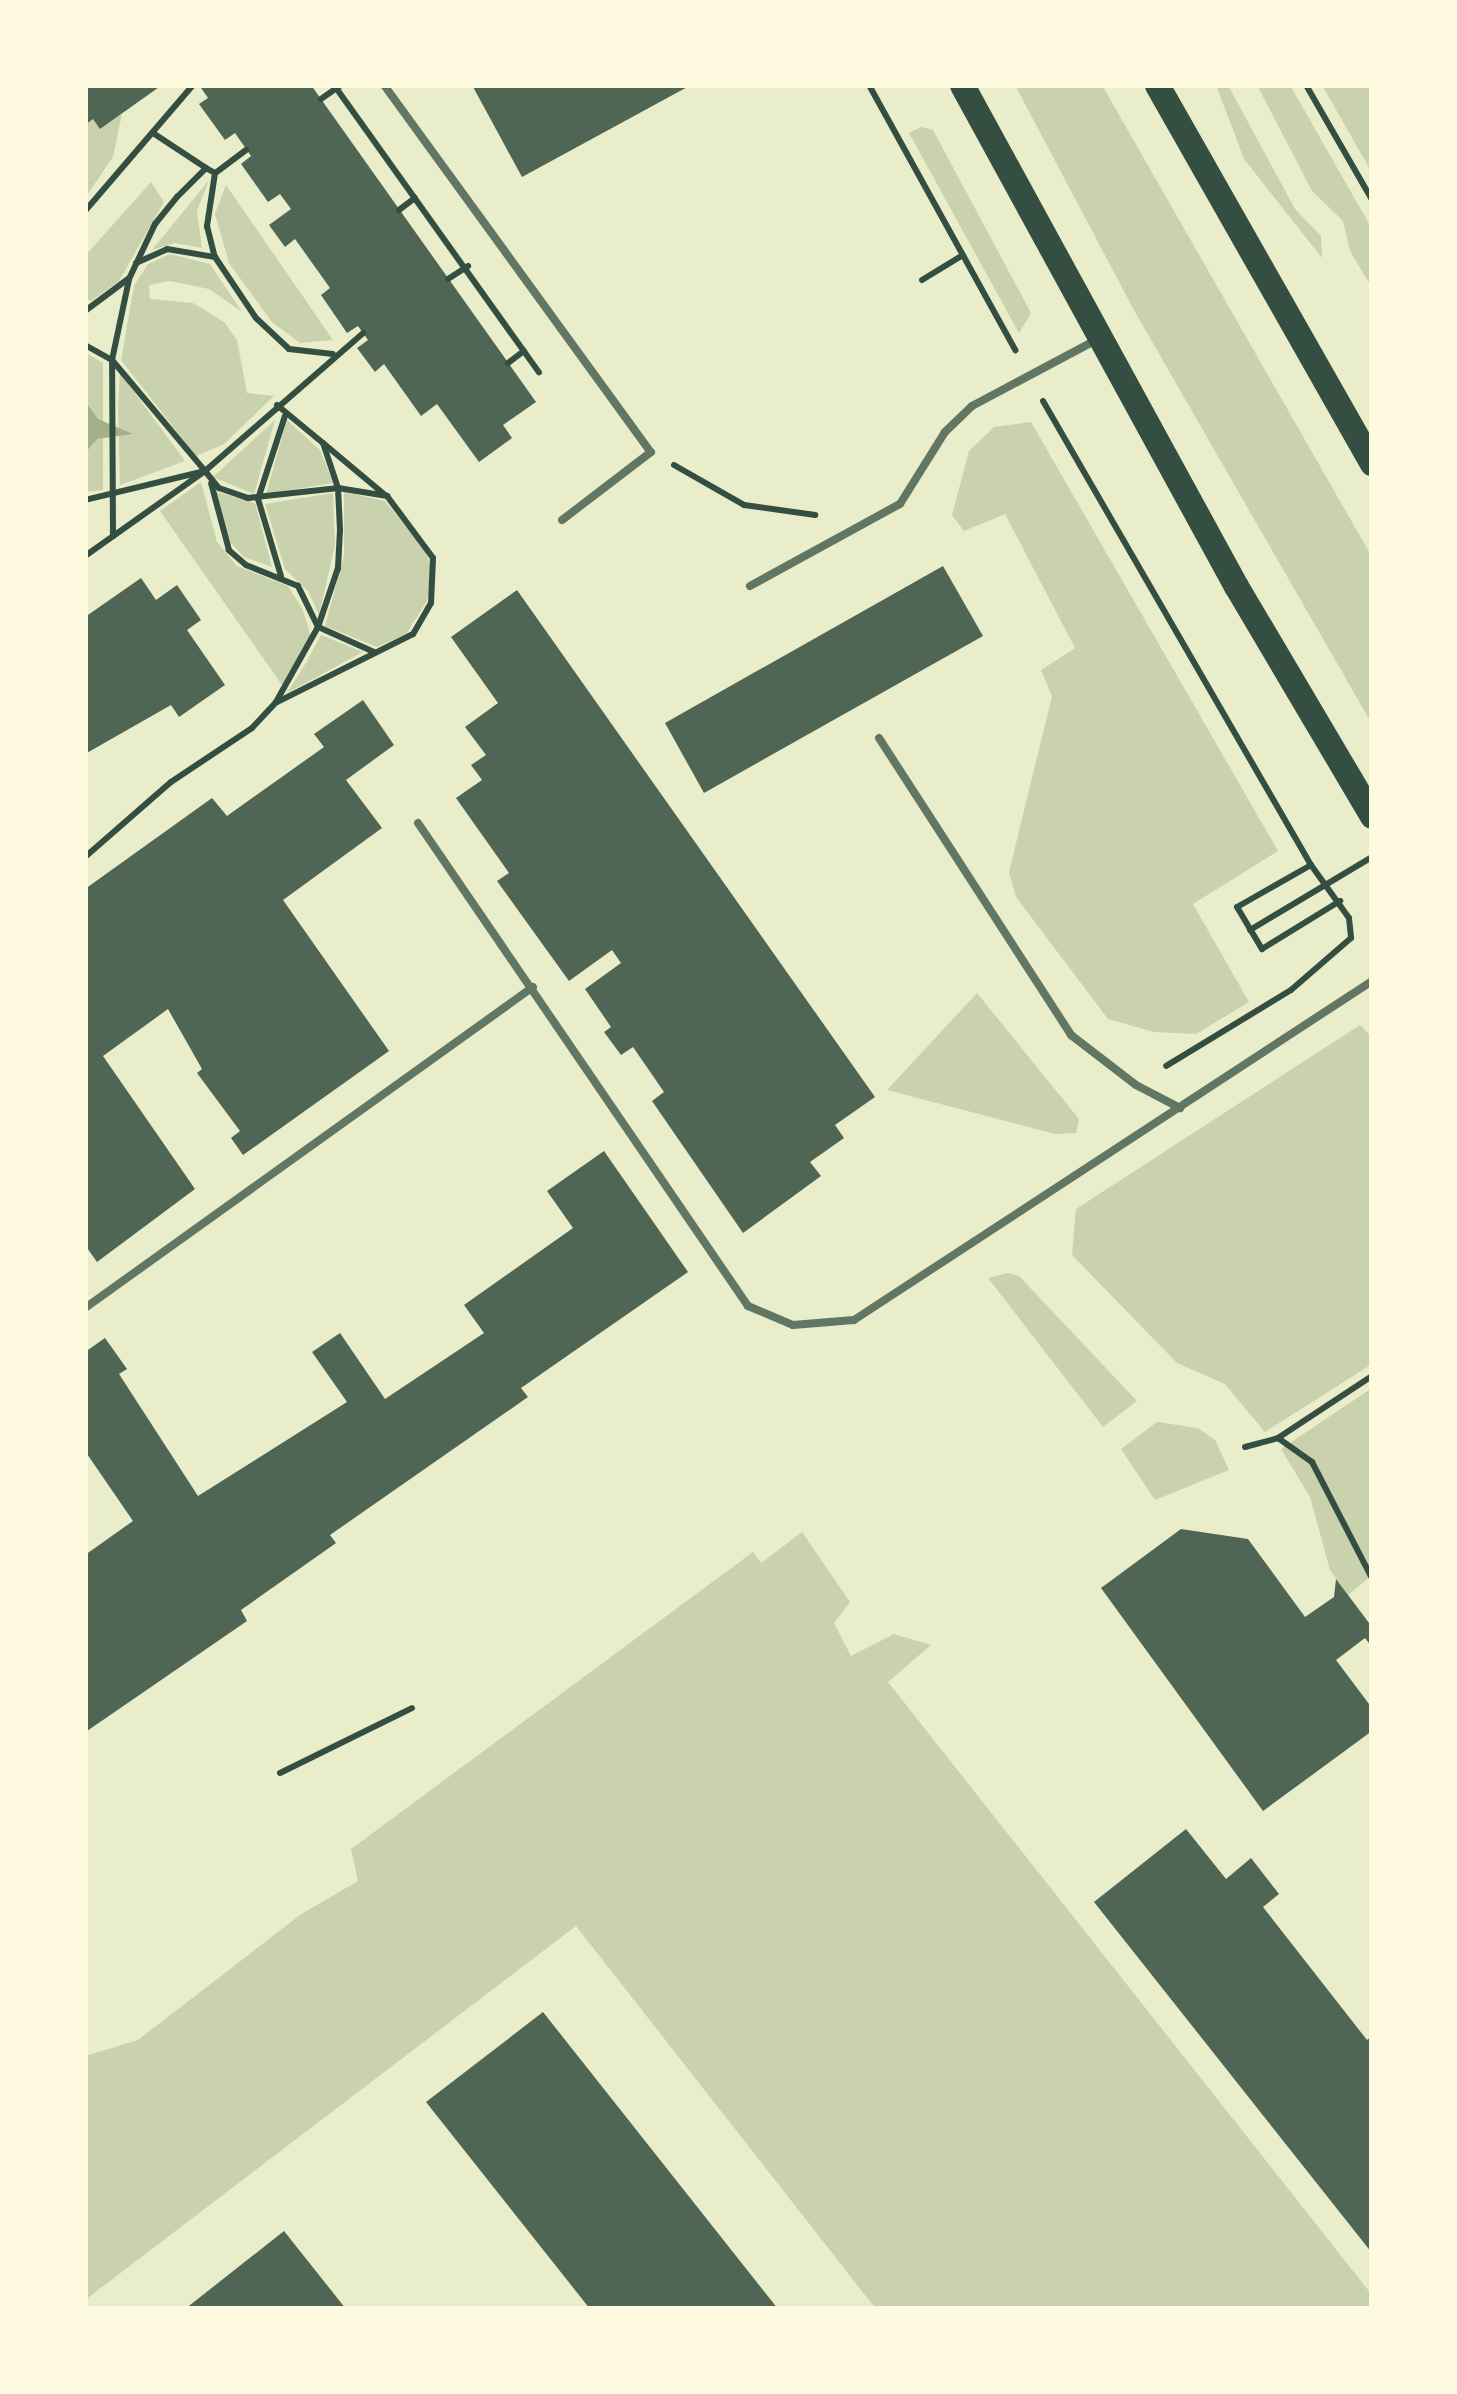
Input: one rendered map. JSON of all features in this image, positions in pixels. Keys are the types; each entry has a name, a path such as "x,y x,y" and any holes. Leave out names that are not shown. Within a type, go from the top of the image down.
{"main road":[{"path":"962,85 1098,338 1372,816"},
{"path":"1157,85 1372,463"}],"lane":[{"path":"384,85 651,452 562,520"},
{"path":"750,586 900,504 944,432 972,406 1098,338"},
{"path":"879,738 1071,1035 1136,1085 1180,1108"},
{"path":"418,824 748,1306 794,1324 854,1320 1372,980"},
{"path":"85,1308 532,987"}],"path":[{"path":"85,211 193,85"},
{"path":"870,85 1029,376 1311,865 1340,901 1351,938 1290,990 1136,1085"},
{"path":"1306,85 1372,200"},
{"path":"321,99 337,86 538,372"},
{"path":"153,133 215,173"},
{"path":"246,150 215,173 207,226 215,256 256,318 289,349 334,354"},
{"path":"113,536 109,496 112,360 128,279 155,224 206,168"},
{"path":"399,210 415,198"},
{"path":"135,264 167,249 215,256"},
{"path":"922,280 963,255"},
{"path":"85,311 128,279"},
{"path":"85,556 204,472 334,354 363,333"},
{"path":"85,344 112,360 212,483 229,550 246,565 282,576 302,592 318,627 375,652"},
{"path":"508,363 524,352"},
{"path":"276,702 413,634 431,603 436,573 423,542 387,496 277,406"},
{"path":"282,576 258,499 285,416"},
{"path":"85,857 171,782 243,736 276,702 318,627 338,568 338,488 323,443"},
{"path":"651,452 744,505 865,523"},
{"path":"85,500 204,472"},
{"path":"212,483 258,499 338,488 387,496"},
{"path":"1250,930 1372,857"},
{"path":"1311,865 1236,908 1262,949 1340,901"},
{"path":"1246,1447 1278,1438 1372,1376"},
{"path":"1278,1438 1312,1462 1372,1578"},
{"path":"280,1773 412,1708"}],"shaded area":[{"path":"1015,85 1102,85 1372,557 1372,724 1135,312"},
{"path":"1216,85 1228,85 1295,209 1321,236 1322,258 1244,159"},
{"path":"1257,85 1290,85 1372,229 1372,288 1350,251 1343,221 1312,191"},
{"path":"1322,85 1372,85 1372,173"},
{"path":"122,114 113,157 85,198 85,125 93,119 100,128"},
{"path":"921,127 933,130 1031,313 1019,333 909,133"},
{"path":"209,180 197,211 202,248 175,243 152,250"},
{"path":"151,182 164,202 119,281 91,301 85,297 85,256"},
{"path":"226,185 333,340 300,343 272,322 229,263 215,214"},
{"path":"170,254 210,264 242,312 209,289 170,281 149,285 150,299 193,303 224,322 237,340 247,393 274,396 224,444 196,456 121,360 134,286 148,264"},
{"path":"85,352 103,363 103,490 85,492"},
{"path":"120,373 185,461 120,485 118,407"},
{"path":"85,401 98,419 133,434 97,439 85,453"},
{"path":"275,420 254,494 213,477"},
{"path":"287,420 320,450 333,483 266,494"},
{"path":"1031,422 1278,851 1193,904 1249,1002 1196,1034 1154,1032 1108,1019 1016,897 1009,872 1052,696 1041,670 1075,648 1005,514 964,531 952,515 969,451 994,427"},
{"path":"201,482 217,542 237,566 288,586 303,610 311,637 282,685 160,511"},
{"path":"217,492 255,503 272,567 244,557 227,539"},
{"path":"344,492 385,501 426,552 433,573 427,601 406,634 377,647 325,626 344,556"},
{"path":"333,493 335,545 319,615 308,591 285,569 265,504"},
{"path":"321,635 363,652 287,693 306,663"},
{"path":"977,993 1079,1119 1076,1133 1055,1134 887,1090"},
{"path":"1360,1025 1372,1037 1372,1364 1265,1432 1225,1384 1177,1363 1072,1255 1076,1209"},
{"path":"1007,1273 1019,1276 1137,1401 1103,1427 988,1278"},
{"path":"1372,1388 1372,1575 1348,1595 1330,1570 1310,1497 1281,1449"},
{"path":"1157,1422 1198,1428 1215,1440 1229,1470 1155,1500 1121,1449"},
{"path":"802,1532 850,1602 834,1623 851,1656 894,1634 931,1645 888,1682 1372,2295 1372,2309 876,2309 576,1926 85,2300 85,2056 138,2040 300,1915 358,1881 351,1849 753,1552 761,1563"}],"building":[{"path":"85,85 162,85 100,129 93,119 85,125"},
{"path":"199,85 311,85 536,402 503,425 512,438 479,462 437,404 421,416 384,364 375,372 357,348 368,340 358,326 347,333 321,295 330,288 295,239 285,247 269,225 291,209 280,194 268,202 241,164 251,156 235,133 225,140 199,104 208,98"},
{"path":"472,85 691,85 522,177"},
{"path":"943,566 983,636 704,793 665,723"},
{"path":"141,578 156,600 177,585 201,620 187,630 225,685 179,717 171,705 85,754 85,617"},
{"path":"517,590 875,1097 835,1125 844,1138 810,1162 821,1176 743,1233 652,1101 664,1092 633,1047 621,1055 604,1032 611,1027 585,989 621,963 612,950 569,981 497,881 509,873 456,798 482,780 471,765 486,755 465,727 498,703 451,637"},
{"path":"363,700 394,745 346,780 382,828 283,900 389,1051 243,1155 231,1138 240,1131 197,1073 202,1069 168,1009 103,1056 195,1189 97,1262 85,1245 85,889 212,798 227,816 324,747 314,734"},
{"path":"604,1151 688,1272 521,1388 528,1397 330,1535 336,1543 241,1610 247,1621 87,1731 85,1555 133,1521 85,1451 85,1352 105,1338 127,1369 119,1374 198,1496 347,1402 312,1352 340,1333 385,1399 484,1333 464,1305 573,1228 547,1191"},
{"path":"1181,1529 1248,1539 1305,1617 1334,1597 1336,1579 1372,1627 1372,1647 1365,1638 1336,1660 1372,1708 1372,1731 1263,1811 1101,1588"},
{"path":"1186,1829 1226,1879 1251,1858 1279,1894 1263,1907 1367,2040 1372,2036 1372,2253 1094,1902"},
{"path":"543,2012 778,2309 590,2309 426,2102"},
{"path":"284,2231 346,2309 185,2309"}]}
